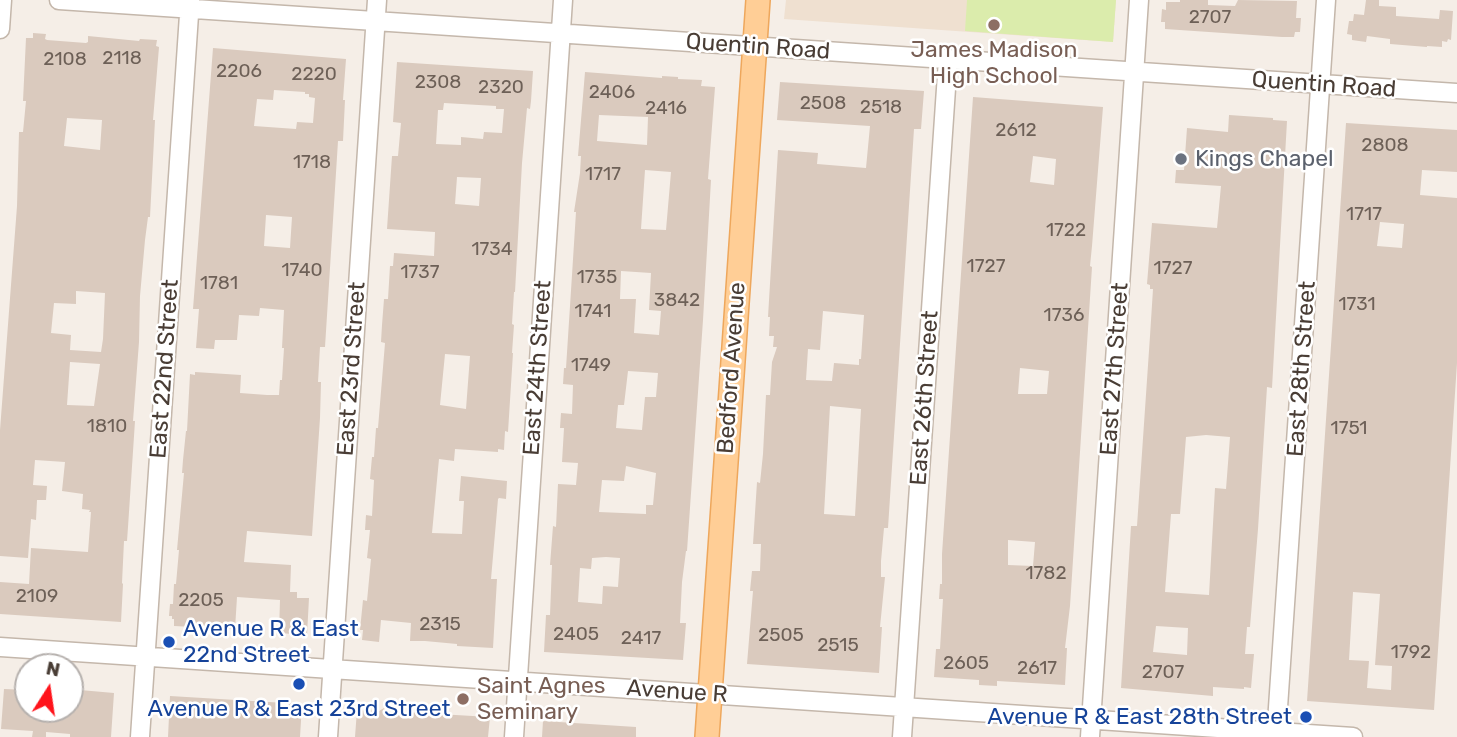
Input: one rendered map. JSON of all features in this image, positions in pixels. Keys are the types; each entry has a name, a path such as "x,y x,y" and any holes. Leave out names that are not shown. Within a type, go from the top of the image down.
{"main road":[{"name":"Bedford Avenue","path":"707,737 758,0"}],"street":[{"path":"0,29 2,0"},
{"name":"Quentin Road","path":"59,0 189,4 375,21 1457,93"},
{"name":"East 23rd Street","path":"328,737 377,0"},
{"name":"East 24th Street","path":"514,737 564,0"},
{"name":"East 27th Street","path":"1091,728 1139,0"},
{"name":"East 28th Street","path":"1277,734 1326,0"},
{"name":"East 22nd Street","path":"140,737 189,4"},
{"name":"East 26th Street","path":"902,737 948,59"},
{"name":"Avenue R","path":"0,647 904,707 1091,728 1353,737"}],"shaded area":[{"name":"James Madison High School","path":"786,0 1116,0 1113,42 784,19"}],"green space":[{"path":"967,0 1116,0 1113,42 965,31"}],"building":[{"path":"1208,0 1208,5 1235,6 1238,0 1297,1 1296,18 1301,18 1300,32 1295,32 1294,37 1282,37 1165,29 1165,22 1161,22 1162,9 1166,10 1166,2"},
{"path":"1366,0 1379,0 1379,6 1396,7 1396,16 1439,19 1440,10 1453,11 1451,40 1442,41 1442,47 1427,47 1390,44 1390,39 1367,36 1366,42 1352,40 1352,35 1347,34 1349,21 1353,21 1354,14 1364,15"},
{"path":"33,33 46,34 47,40 86,43 88,36 157,40 156,46 159,47 153,120 150,217 140,296 135,421 127,541 124,541 121,622 0,614 0,582 29,584 31,548 88,552 91,512 82,509 83,494 62,491 65,462 35,460 33,485 47,486 46,500 37,500 36,520 31,519 28,558 0,556 0,430 17,206 19,132 23,132 26,101 23,101 26,38 33,38","holes":["67,118 102,120 100,150 64,146","76,291 105,293 101,352 70,350 71,335 51,333 54,303 76,304","70,362 100,364 94,406 67,405"]},
{"path":"213,48 346,59 343,141 338,141 325,347 320,347 320,418 312,536 247,531 244,562 291,565 290,592 297,592 297,598 309,598 307,635 279,633 280,600 237,597 235,629 174,626 174,619 169,616 170,604 173,604 179,550 190,374 241,375 240,393 267,395 279,395 282,380 284,310 260,308 259,316 239,315 237,340 215,340 214,349 196,348 199,309 193,309","holes":["274,90 305,92 309,97 315,98 313,123 297,122 296,129 254,126 257,99 273,100","266,215 292,217 290,248 264,246"]},
{"path":"397,62 533,71 522,163 508,432 505,431 504,450 498,449 498,452 455,449 454,461 439,459 432,533 462,534 464,501 459,501 461,476 507,481 506,499 498,499 491,579 497,579 493,648 410,641 411,623 381,620 379,642 362,640 363,630 360,630 363,600 367,601 371,559 367,558 370,530 365,530 366,515 372,516 374,480 370,479 378,428 385,343 381,342 382,325 384,299 388,299 390,266 393,266 394,253 434,256 435,232 387,229 392,156 398,156 401,123 393,122","holes":["444,103 496,106 496,109 504,109 502,133 484,132 483,139 461,137 461,145 436,144 438,110 443,110","457,177 481,178 479,206 455,204","445,354 470,356 466,409 440,405"]},
{"path":"585,72 678,77 702,80 701,86 715,87 708,179 711,180 703,320 687,551 682,582 680,623 686,623 683,660 544,652 546,615 550,615 550,565 553,526 556,527 558,484 576,485 578,463 562,462 564,428 560,428 561,413 572,414 573,385 563,384 574,212 580,173 581,156 578,156","holes":["599,115 648,117 647,145 597,141","645,170 671,172 666,230 641,229","621,271 651,273 649,310 661,311 659,335 634,333 636,299 620,299","628,371 658,373 656,397 645,397 642,430 616,428 618,405 624,405","626,466 656,473 653,505 646,505 646,514 599,512 602,480 624,481","592,558 620,558 618,587 603,586 602,604 578,602 580,568 591,569"]},
{"path":"780,82 924,91 921,129 914,129 888,528 884,528 881,561 881,577 885,577 879,673 747,664 752,571 760,571 761,544 753,544 757,482 760,483 766,395 770,395 772,362 777,347 773,347 774,336 769,336 768,317 778,150 818,153 817,164 866,168 870,126 777,120","holes":["823,311 864,315 861,359 859,365 834,363 832,381 806,380 808,349 820,350","830,406 861,409 855,516 824,514"]},
{"path":"973,97 1103,107 1090,266 1070,606 1065,648 1065,685 997,681 997,686 979,685 979,680 934,677 936,649 940,649 942,554","holes":["1033,156 1056,159 1054,185 1030,182","1020,368 1049,371 1047,394 1018,394","1008,540 1035,542 1033,566 1008,565"]},
{"path":"1229,115 1287,121 1272,388 1267,387 1250,627 1247,627 1245,654 1254,654 1251,688 1213,687 1213,696 1121,688 1131,526 1137,526 1150,336 1153,289 1147,284 1152,223 1217,228 1221,186 1175,183 1176,170 1184,170 1187,128 1228,132","holes":["1186,437 1230,437 1226,489 1215,488 1209,595 1165,592 1171,514 1180,514","1156,626 1188,628 1187,655 1153,652"]},
{"path":"1346,123 1457,130 1457,172 1422,170 1420,195 1457,198 1457,363 1434,710 1307,701","holes":["1380,222 1404,224 1402,248 1377,246","1353,592 1380,594 1375,665 1392,666 1391,690 1367,688 1369,661 1349,660"]},
{"path":"4,689 14,689 14,723 84,723 84,690 114,693 111,737 70,737 70,734 46,732 46,737 32,737 33,731 1,729"},
{"path":"170,696 302,704 300,737 168,737"},
{"path":"384,708 387,711 403,713 490,717 488,737 355,737 357,710 379,711"},
{"path":"543,721 636,727 636,737 542,737"}],"place":[{"name":"James Madison High School","path":"994,25"},
{"name":"Kings Chapel","path":"1181,159"},
{"name":"Avenue R & East 22nd Street","path":"169,642"},
{"name":"Avenue R & East 23rd Street","path":"299,684"},
{"name":"Saint Agnes Seminary","path":"463,699"},
{"name":"Avenue R & East 28th Street","path":"1306,717"}]}
